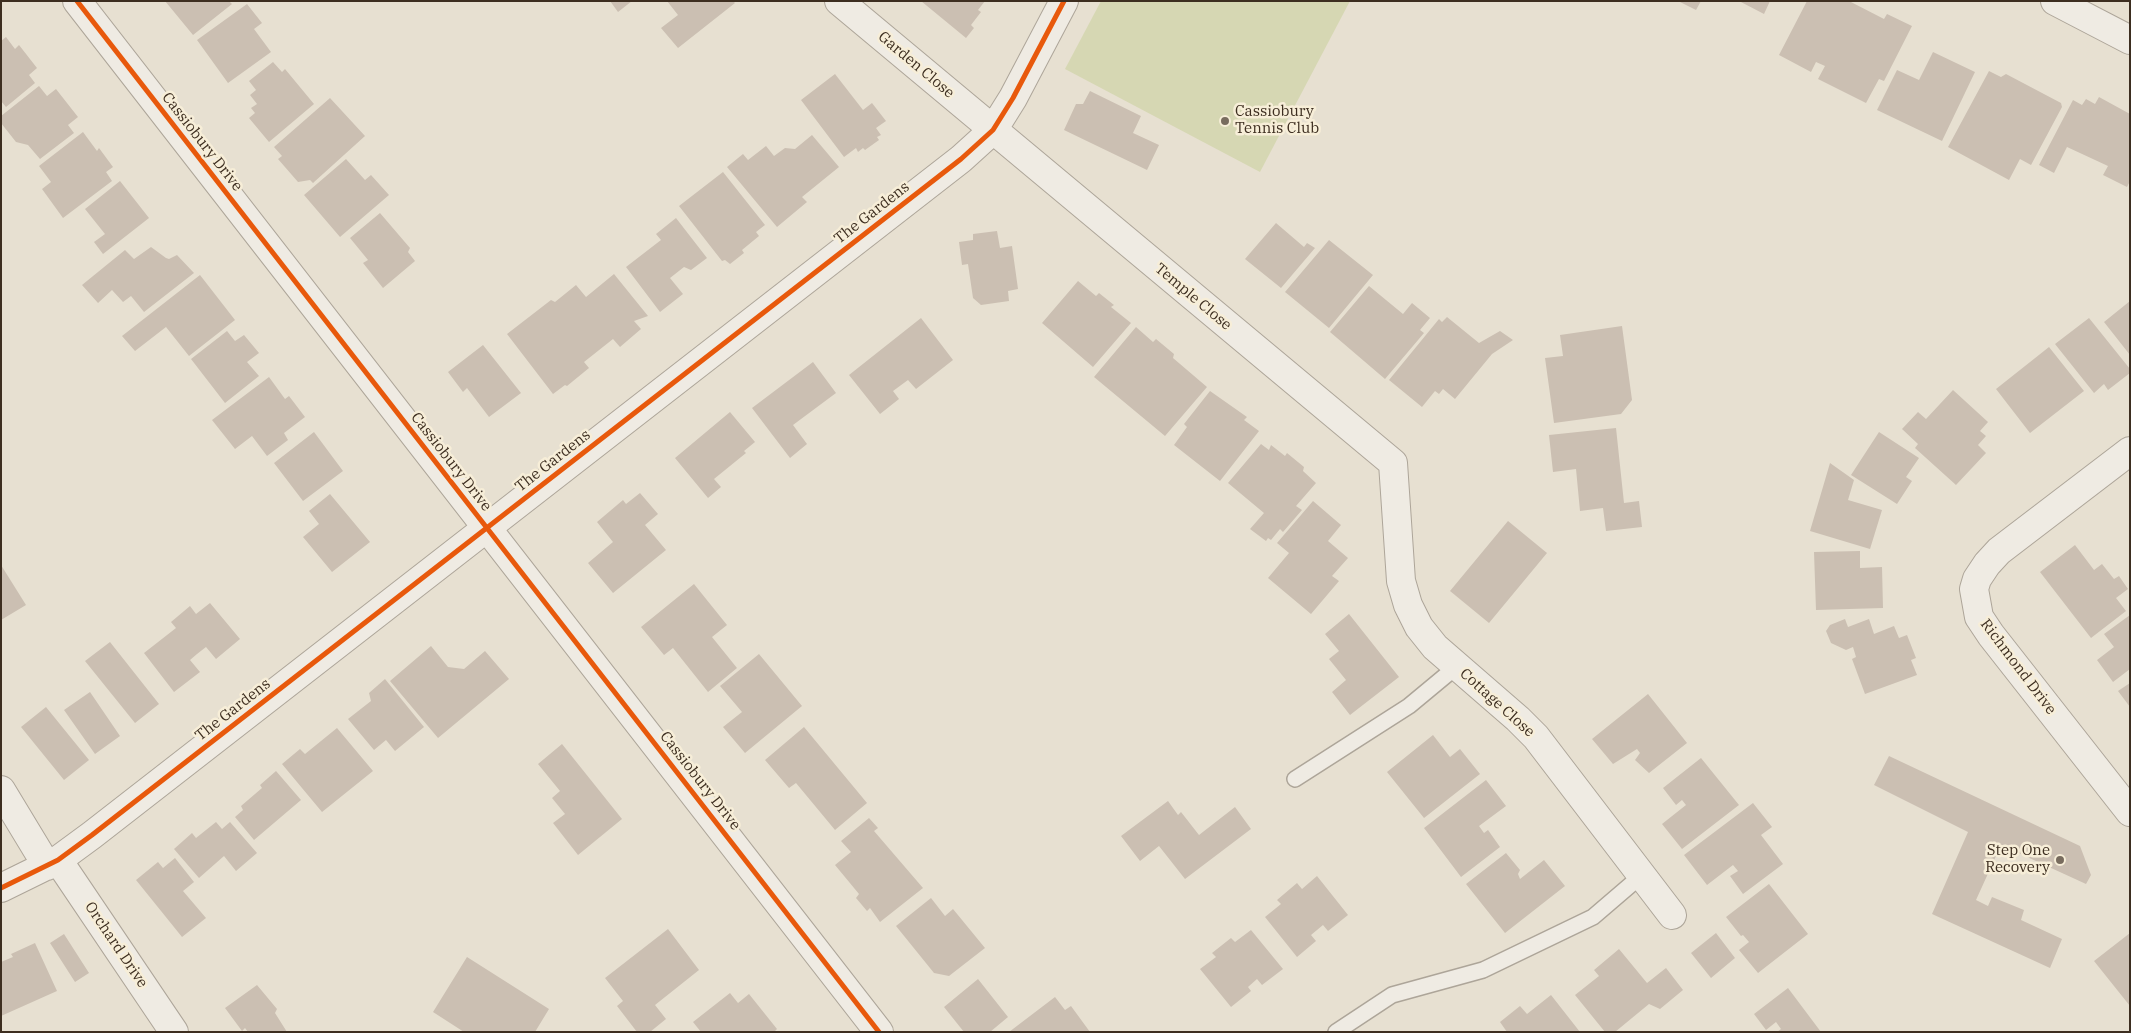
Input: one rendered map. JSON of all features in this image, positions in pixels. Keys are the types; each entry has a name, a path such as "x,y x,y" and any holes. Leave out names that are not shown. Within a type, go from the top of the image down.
{"street":[{"name":"Cassiobury Drive","path":"77,1 879,1032"},
{"name":"Garden Close","path":"839,1 993,130"},
{"name":"The Gardens","path":"1,888 52,863 487,528 961,159 993,130 1013,98 1064,1"},
{"path":"2055,1 2130,40"},
{"name":"Temple Close","path":"993,130 1393,464"},
{"name":"Richmond Drive","path":"2130,451 1999,551 1986,564 1977,579 1974,590 1979,617 1987,629 2130,812"},
{"name":"Cottage Close","path":"1393,464 1401,581 1408,605 1419,627 1435,647 1456,667 1518,719 1536,737 1672,915"},
{"name":"Orchard Drive","path":"1,790 174,1032"}],"lane":[{"path":"1295,779 1409,706 1456,667"},
{"path":"1336,1032 1392,995 1483,970 1593,917 1642,875"}],"green space":[{"name":"Cassiobury Tennis Club","path":"1101,1 1350,1 1260,172 1065,69"}],"building":[{"path":"165,1 229,1 232,4 193,35"},
{"path":"610,1 632,1 618,12"},
{"path":"667,1 733,1 735,3 678,48 661,28 678,15"},
{"path":"921,1 985,1 978,10 981,12 971,25 974,28 966,38"},
{"path":"1678,1 1701,1 1696,10"},
{"path":"1739,1 1770,1 1764,14"},
{"path":"1807,1 1849,1 1884,19 1887,14 1912,26 1884,81 1879,79 1866,103 1818,79 1825,66 1816,62 1811,72 1779,55"},
{"path":"247,4 262,23 254,29 271,52 228,83 197,40"},
{"path":"6,37 15,49 19,45 37,68 29,75 35,83 6,107 1,101 1,41"},
{"path":"1933,52 1975,72 1942,141 1877,110 1897,70 1919,80"},
{"path":"273,62 282,72 285,69 314,104 269,142 249,118 255,113 251,108 257,104 250,95 256,90 249,81"},
{"path":"1989,71 2001,77 2006,74 2061,103 2062,107 2031,165 2020,159 2009,180 1948,147"},
{"path":"835,74 863,110 872,103 886,121 876,128 881,135 877,137 879,140 865,150 863,148 858,152 856,148 844,157 801,100"},
{"path":"39,86 47,96 56,89 78,117 68,125 74,133 40,159 28,145 16,142 1,123 1,116"},
{"path":"1090,91 1141,116 1133,133 1159,145 1147,170 1064,130 1076,104 1083,104"},
{"path":"2099,97 2130,114 2130,181 2127,187 2103,175 2108,166 2067,147 2054,173 2039,165 2073,100 2082,105 2086,99 2095,104"},
{"path":"330,98 365,136 313,183 310,180 298,182 278,159 282,156 274,147"},
{"path":"83,132 97,151 99,148 113,167 106,172 112,181 63,218 42,189 51,182 39,166"},
{"path":"812,135 839,167 802,197 807,202 777,227 727,167 743,154 748,160 766,146 774,156 785,148 795,149"},
{"path":"346,159 365,180 371,175 389,195 340,237 304,195"},
{"path":"723,172 765,225 756,232 759,236 742,250 744,253 730,264 725,260 722,261 679,206"},
{"path":"120,181 149,218 103,254 94,242 105,234 85,209"},
{"path":"380,213 410,248 408,252 415,261 383,288 363,263 368,260 350,238"},
{"path":"676,218 707,258 691,270 684,267 670,278 683,294 660,312 626,267 661,240 656,234"},
{"path":"1276,223 1304,247 1307,243 1315,248 1281,288 1245,259"},
{"path":"997,231 1000,248 1012,246 1018,289 1008,291 1009,301 981,305 973,298 968,264 962,265 959,242 973,240 973,234"},
{"path":"1329,240 1373,275 1329,328 1285,292"},
{"path":"151,247 169,259 177,255 194,273 144,312 131,296 123,302 112,290 98,303 82,285 125,250 134,259"},
{"path":"614,274 648,316 634,321 641,329 620,347 613,339 584,362 589,368 567,386 565,385 553,394 507,334 551,300 555,302 576,285 586,297"},
{"path":"200,275 235,320 189,356 166,327 135,351 122,336"},
{"path":"1078,281 1096,296 1099,293 1114,305 1111,307 1131,323 1093,367 1042,323"},
{"path":"1369,286 1403,314 1412,303 1430,318 1420,330 1424,333 1385,379 1330,332"},
{"path":"2130,301 2130,355 2104,322"},
{"path":"1447,317 1479,343 1500,331 1513,340 1492,354 1455,399 1443,389 1439,394 1435,391 1422,407 1389,380 1439,319 1442,322"},
{"path":"921,318 953,360 916,389 908,380 893,391 899,399 880,414 849,375"},
{"path":"2089,318 2130,369 2130,373 2108,390 2104,384 2094,393 2055,344"},
{"path":"1622,326 1632,400 1621,414 1554,423 1545,358 1563,356 1560,335"},
{"path":"1136,327 1153,342 1156,339 1174,354 1173,358 1207,387 1165,436 1094,377"},
{"path":"227,331 235,341 244,335 259,353 247,362 259,376 225,403 191,359"},
{"path":"483,345 521,393 489,417 467,388 463,392 448,372"},
{"path":"2049,347 2084,391 2030,433 1996,389"},
{"path":"813,362 836,393 793,425 807,444 790,458 752,408"},
{"path":"269,377 285,399 289,396 305,417 284,433 288,440 267,456 252,436 235,449 212,420"},
{"path":"1953,390 1988,422 1980,431 1986,436 1978,445 1986,453 1956,485 1915,448 1918,444 1902,429 1918,412 1926,419"},
{"path":"1210,391 1247,417 1244,420 1259,431 1220,481 1174,445 1187,427 1184,424"},
{"path":"730,412 755,442 744,451 746,453 714,479 721,487 708,498 675,458"},
{"path":"1616,428 1624,503 1639,501 1642,527 1606,531 1603,508 1580,511 1576,469 1553,472 1549,435"},
{"path":"314,432 343,471 303,501 274,463"},
{"path":"1879,432 1919,458 1906,477 1912,481 1897,504 1851,475"},
{"path":"1261,444 1269,450 1271,445 1285,456 1287,453 1304,467 1303,471 1316,483 1296,506 1302,510 1283,532 1280,529 1271,540 1268,538 1266,541 1250,529 1264,513 1228,483"},
{"path":"1830,463 1854,480 1848,500 1882,510 1870,549 1810,531"},
{"path":"640,493 658,514 645,525 666,550 613,593 588,563 613,542 597,522 623,500 626,504"},
{"path":"330,494 370,542 332,572 303,537 319,524 309,511"},
{"path":"1313,501 1341,525 1328,541 1348,558 1332,576 1339,581 1311,614 1268,578 1289,553 1277,543"},
{"path":"1508,521 1547,553 1489,623 1450,591"},
{"path":"2075,545 2094,570 2102,564 2114,579 2119,576 2128,589 2116,598 2126,611 2091,638 2040,572"},
{"path":"1860,551 1860,568 1882,567 1883,608 1816,610 1814,552"},
{"path":"1,565 26,605 1,620"},
{"path":"694,584 727,625 712,637 737,668 708,692 673,648 664,655 641,627"},
{"path":"210,603 240,639 216,659 206,647 197,654 190,660 200,672 174,692 144,653 176,628 171,622 190,606 196,614"},
{"path":"1349,614 1399,677 1350,715 1332,692 1346,680 1329,659 1339,651 1325,634"},
{"path":"2130,615 2130,669 2113,682 2097,660 2114,647 2104,634"},
{"path":"1845,619 1848,627 1869,619 1874,634 1894,626 1899,638 1907,635 1916,658 1911,660 1917,675 1865,694 1852,659 1856,657 1853,647 1846,650 1831,643 1826,631 1830,625"},
{"path":"110,642 159,704 135,723 85,661"},
{"path":"431,646 448,667 464,669 485,651 509,679 438,738 390,681"},
{"path":"759,654 802,706 745,753 723,727 742,712 720,686"},
{"path":"385,679 424,727 395,751 386,740 374,750 348,719 371,701 369,693"},
{"path":"2130,683 2130,707 2118,691"},
{"path":"90,692 120,736 95,754 64,710"},
{"path":"1648,694 1687,743 1649,773 1635,760 1640,753 1637,749 1613,764 1592,739"},
{"path":"46,707 89,760 64,780 21,727"},
{"path":"804,727 867,803 835,830 796,783 789,788 765,760"},
{"path":"337,728 373,771 322,812 282,764 300,749 305,754"},
{"path":"1433,735 1450,757 1460,749 1480,774 1424,818 1387,772"},
{"path":"562,744 622,819 578,855 553,823 565,814 552,798 560,791 538,764"},
{"name":"Step One Recovery","path":"1889,756 2080,846 2091,875 2086,884 2001,845 1976,900 1988,906 1992,897 2024,910 2021,920 2062,939 2050,968 1932,914 1968,832 1874,785"},
{"path":"1701,758 1739,805 1682,849 1662,824 1686,805 1682,800 1676,805 1663,788"},
{"path":"276,771 301,800 254,840 235,817 243,810 241,806 262,788 260,785"},
{"path":"1486,780 1506,806 1479,826 1484,833 1488,830 1500,847 1461,877 1424,828"},
{"path":"1168,801 1178,815 1181,812 1199,835 1235,807 1251,829 1185,879 1159,846 1140,861 1121,836"},
{"path":"1753,803 1772,827 1761,835 1783,864 1743,894 1730,876 1738,871 1733,865 1707,885 1684,855"},
{"path":"869,818 878,828 874,831 923,888 880,922 870,908 867,911 856,898 859,894 835,865 851,852 841,841"},
{"path":"216,822 222,829 230,822 257,853 236,871 224,856 199,878 174,849 192,833 196,838"},
{"path":"1506,853 1520,870 1518,874 1520,879 1544,860 1565,886 1505,933 1466,884"},
{"path":"175,858 194,882 183,891 206,918 182,937 136,880 158,862 163,868"},
{"path":"1317,876 1348,915 1328,931 1323,925 1311,935 1316,941 1297,957 1265,917 1281,904 1277,900 1297,883 1302,889"},
{"path":"1769,884 1808,934 1758,973 1739,950 1749,942 1743,935 1741,936 1726,917"},
{"path":"931,898 945,916 953,909 985,948 949,976 934,973 896,926"},
{"path":"668,929 699,970 655,1005 666,1019 650,1032 637,1032 617,1006 623,1001 605,978"},
{"path":"1251,930 1283,969 1262,985 1257,979 1248,987 1251,991 1231,1007 1200,969 1216,957 1212,953 1231,938 1235,942"},
{"path":"1716,933 1735,958 1711,978 1691,953"},
{"path":"2130,933 2130,1006 2094,961"},
{"path":"64,934 89,973 75,982 50,943"},
{"path":"35,943 57,991 1,1016 1,962 13,957 11,954"},
{"path":"1619,949 1647,983 1666,968 1683,990 1660,1009 1649,1004 1615,1032 1605,1032 1575,995 1599,976 1594,970"},
{"path":"467,957 549,1009 535,1032 464,1032 433,1012"},
{"path":"978,979 1008,1017 990,1032 964,1032 944,1007"},
{"path":"257,985 277,1009 275,1013 287,1032 248,1032 245,1028 242,1031 225,1008"},
{"path":"1788,988 1821,1032 1777,1032 1781,1029 1776,1022 1766,1030 1754,1014"},
{"path":"730,993 738,1003 749,994 777,1029 774,1032 701,1032 693,1022"},
{"path":"1551,995 1580,1032 1507,1032 1500,1022 1520,1006 1527,1014"},
{"path":"1055,997 1065,1010 1071,1006 1090,1032 1009,1032"}],"cycle path":[{"path":"77,1 879,1032"},
{"path":"1,888 58,860 92,835 961,159 993,130 1013,98 1064,1"}],"place":[{"name":"Cassiobury Tennis Club","path":"1225,121"},
{"name":"Step One Recovery","path":"2060,860"}]}
